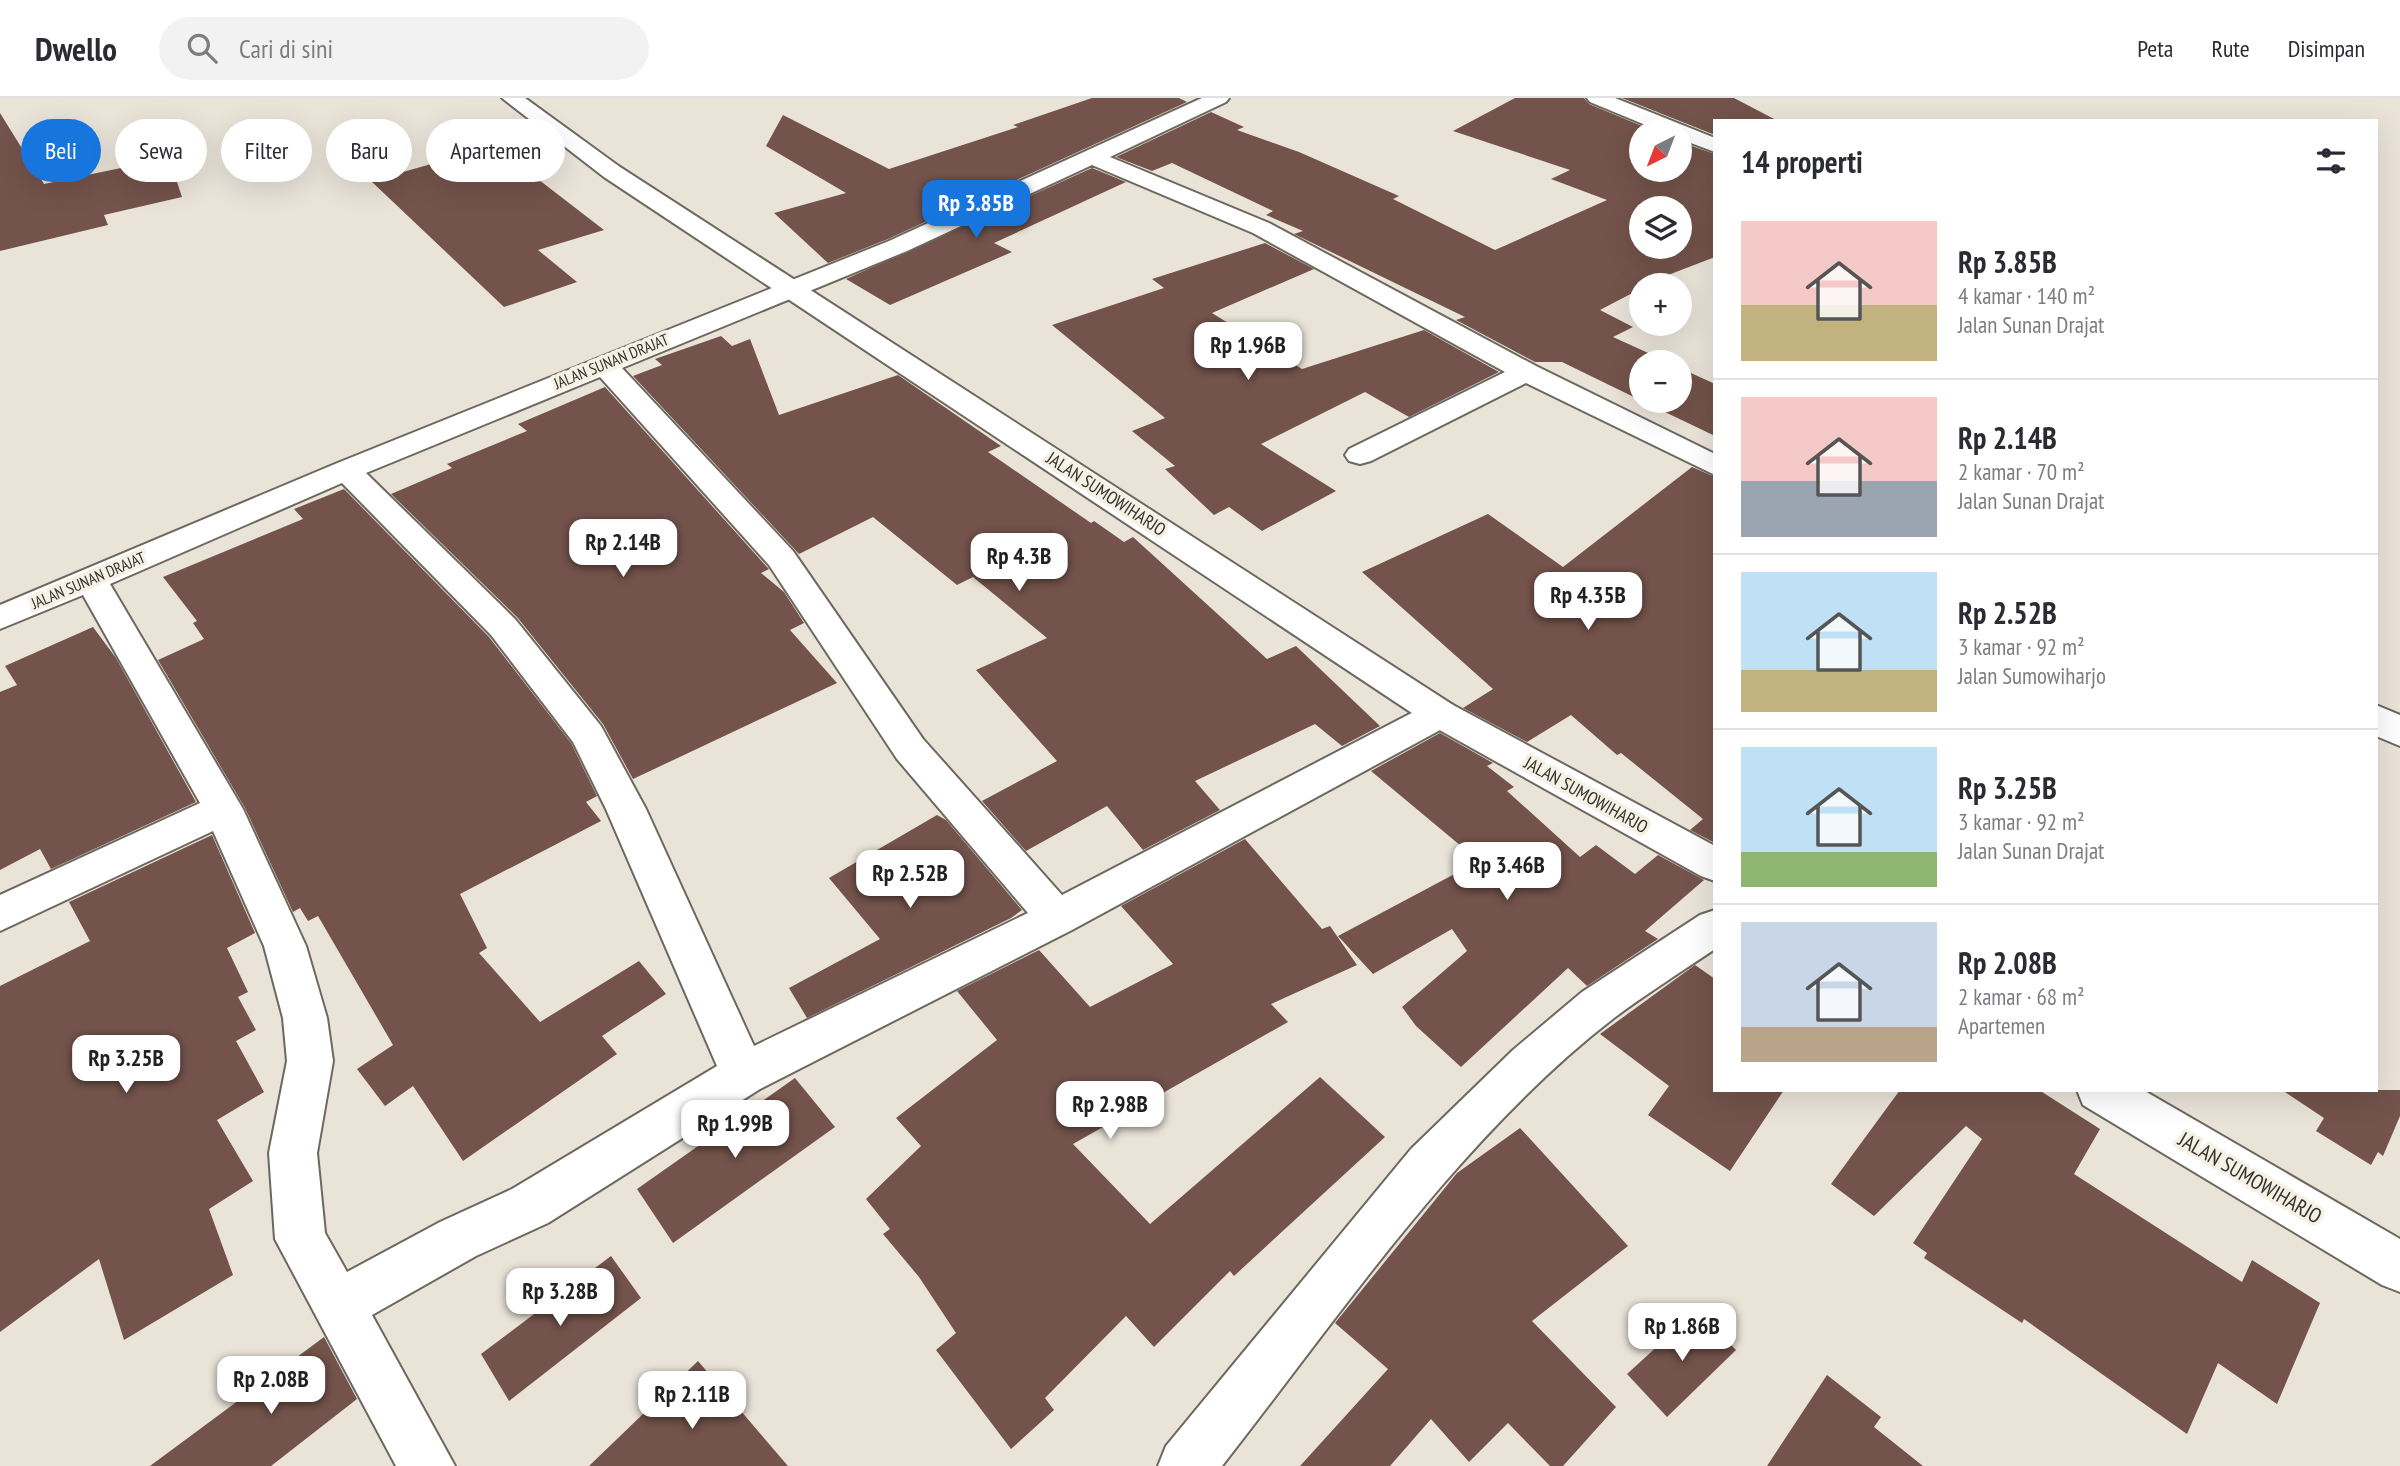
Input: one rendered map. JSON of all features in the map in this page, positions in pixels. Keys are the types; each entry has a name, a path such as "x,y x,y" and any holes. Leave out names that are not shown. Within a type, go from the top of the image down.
{"street":[{"name":"JALAN SUMOWIHARJO","path":"512,98 612,172 790,291 1317,631 1440,714 1713,864"},
{"name":"JALAN SUNAN DRAJAT","path":"0,618 346,470 603,364 790,291 1092,158 1219,98"},
{"path":"1597,98 1713,145"},
{"path":"1092,158 1261,228 1526,372 1713,465"},
{"path":"603,364 782,558 845,647 910,749 1057,918"},
{"path":"1360,455 1526,372"},
{"path":"346,470 503,627 587,735 626,809 744,1074"},
{"path":"90,578 223,809 285,946 305,1018 310,1061 293,1153 300,1240 339,1305 427,1466"},
{"path":"339,1305 458,1239 530,1206 744,1074 1057,918 1440,714"},
{"path":"2378,719 2400,733"},
{"path":"0,914 223,809"},
{"path":"1186,1466 1437,1156 1529,1064 1598,1005 1713,929"},
{"name":"JALAN SUMOWIHARJO","path":"2103,1092 2400,1267"}],"building":[{"path":"1092,98 1179,98 1187,102 888,239 828,263 774,213 846,193 766,146 783,115 889,169 1018,127 1013,125"},
{"path":"1515,98 1584,98 1589,104 1629,121 1629,182 1692,182 1692,146 1713,153 1713,258 1673,273 1629,273 1629,295 1600,310 1629,325 1629,329 1613,337 1642,350 1629,350 1629,395 1562,362 1535,362 1456,320 1465,317 1294,234 1303,231 1266,215 1273,211 1172,163 1152,171 1116,157 1211,112 1244,127 1237,130 1299,152 1399,196 1393,199 1495,250 1607,200 1551,179 1570,170 1453,131"},
{"path":"1622,98 1734,98 1774,119 1713,119 1713,134 1692,126 1692,119 1675,119"},
{"path":"0,113 21,147 21,182 101,182 101,172 115,169 115,182 177,182 182,197 104,215 108,225 0,251"},
{"path":"426,165 426,182 542,182 604,230 538,250 577,282 504,307 372,182 412,182 412,169"},
{"path":"1092,168 1126,182 994,243 1012,252 890,305 846,279"},
{"path":"1265,243 1314,269 1212,313 1302,369 1424,330 1499,372 1409,417 1365,392 1261,444 1336,491 1262,531 1229,507 1214,515 1165,469 1175,466 1132,431 1165,418 1052,325 1164,288 1152,279"},
{"path":"721,336 732,346 750,339 779,415 898,375 1001,446 988,452 1091,523 1094,521 1124,542 1133,537 1267,659 1296,646 1380,726 1342,746 1315,724 1195,781 1220,810 1143,850 1107,806 1026,851 982,801 1057,761 976,670 1047,638 973,577 957,585 873,517 799,554 633,376 662,365 655,359"},
{"path":"1692,373 1713,383 1713,435 1667,413 1692,413"},
{"path":"605,387 769,569 761,573 784,592 804,623 790,630 837,683 633,779 603,724 517,617 391,494 452,468 447,464 527,431 518,424"},
{"path":"1692,467 1713,476 1713,842 1690,830 1703,819 1621,753 1617,755 1571,715 1527,742 1463,708 1493,689 1362,572 1488,514 1563,567"},
{"path":"344,489 489,637 571,743 597,796 586,802 601,821 460,894 487,948 479,953 540,1022 639,961 666,994 602,1036 617,1054 463,1161 413,1086 385,1106 357,1069 393,1045 318,916 308,921 300,908 293,912 245,808 158,660 204,639 193,623 197,621 163,577 303,519 294,509"},
{"path":"93,627 116,658 196,802 51,869 40,849 0,870 0,692 17,685 5,666"},
{"path":"1440,733 1493,763 1487,766 1514,787 1507,791 1580,857 1596,845 1635,874 1658,855 1704,880 1645,931 1658,939 1587,986 1568,968 1461,1067 1416,1026 1402,1007 1467,951 1452,929 1373,974 1338,936 1479,861 1371,771"},
{"path":"937,815 946,820 1022,910 1011,918 807,1018 789,988 880,939 829,878"},
{"path":"212,835 255,933 227,948 248,992 238,997 256,1030 236,1041 264,1092 217,1120 253,1181 209,1209 233,1275 124,1340 99,1259 0,1332 0,986 90,941 69,902"},
{"path":"1245,839 1322,929 1330,926 1357,965 1271,1004 1288,1022 1073,1144 1150,1224 1320,1077 1385,1137 1234,1276 1230,1271 1154,1347 1126,1316 1045,1398 1054,1410 1011,1449 936,1350 956,1333 919,1277 883,1234 890,1229 866,1199 921,1146 896,1118 997,1040 957,991 1039,950 1090,1007 1173,964 1121,906"},
{"path":"1695,965 1713,978 1713,1092 1783,1092 1730,1171 1648,1115 1669,1086 1600,1034"},
{"path":"795,1078 835,1127 673,1243 637,1189"},
{"path":"2400,1090 2400,1116 2383,1156 2378,1152 2371,1165 2316,1131 2324,1118 2285,1092"},
{"path":"1899,1092 2042,1092 2100,1129 2074,1174 2242,1282 2252,1260 2320,1303 2277,1404 2218,1363 2187,1434 2024,1319 2022,1323 1924,1258 1927,1253 1913,1243 1982,1139 1966,1126 1874,1216 1831,1184"},
{"path":"1520,1128 1628,1246 1532,1321 1616,1407 1563,1466 1550,1466 1508,1423 1469,1462 1431,1419 1390,1466 1300,1466 1388,1369 1335,1323 1457,1173"},
{"path":"611,1256 641,1298 509,1401 481,1354"},
{"path":"1697,1310 1736,1350 1667,1417 1627,1374"},
{"path":"324,1337 357,1399 271,1466 150,1466"},
{"path":"698,1361 788,1466 589,1466"},
{"path":"1827,1375 1881,1417 1874,1427 1923,1466 1767,1466"}]}
